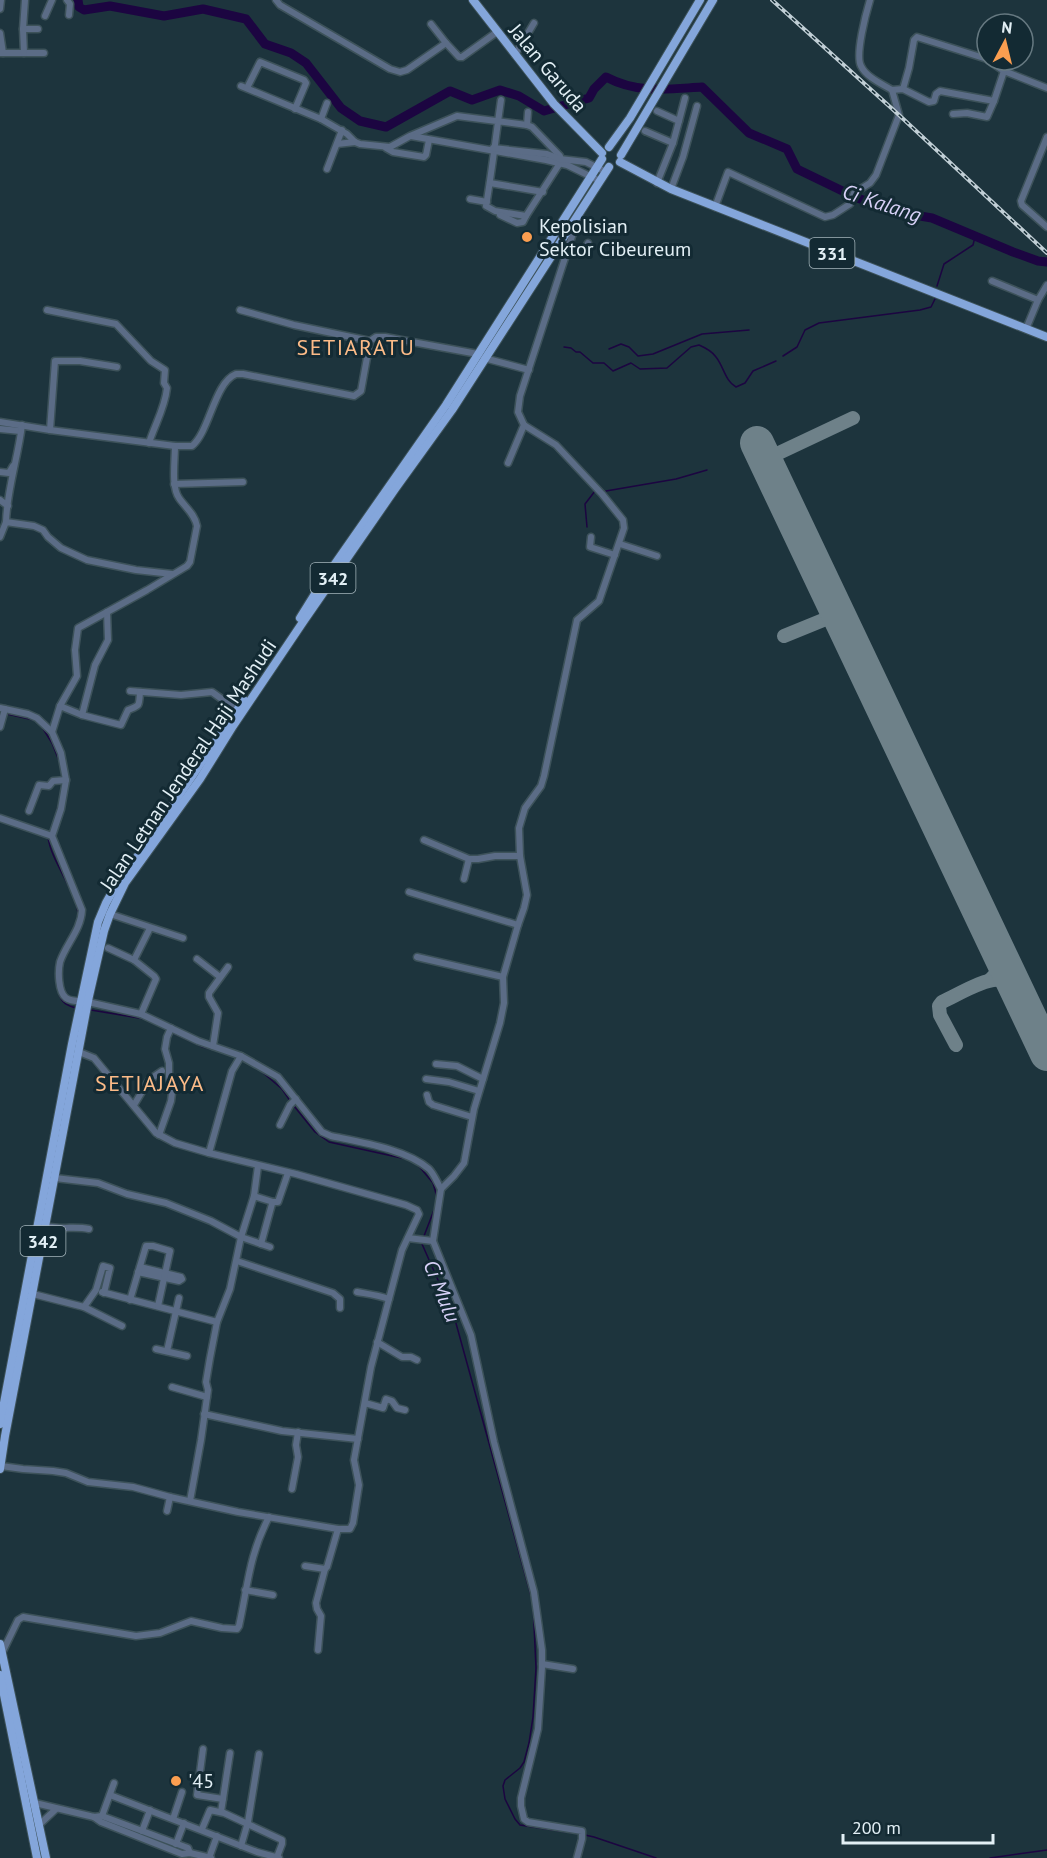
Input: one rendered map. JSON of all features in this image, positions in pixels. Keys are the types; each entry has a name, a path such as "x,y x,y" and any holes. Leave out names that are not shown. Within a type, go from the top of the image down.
{"main road":[{"name":"Jalan Garuda","path":"473,0 561,113 603,157"},
{"name":"Jalan Letnan Jenderal Haji Mashudi","path":"513,307 700,0"},
{"path":"620,159 617,150 603,157 608,169 615,166 620,159 655,107 665,79 712,0"},
{"path":"675,44 684,50"},
{"name":"331","path":"620,159 657,183 671,189 1047,337"},
{"name":"Jalan Letnan Jenderal Haji Mashudi","path":"0,1424 91,972 98,922 110,895 395,489 513,307 608,169"},
{"name":"Jalan Letnan Jenderal Haji Mashudi","path":"91,972 110,914 124,883 200,779 237,710 323,581 449,407"},
{"name":"Jalan Letnan Jenderal Haji Mashudi","path":"0,1467 79,1052 82,1013"},
{"path":"0,1644 46,1858"},
{"path":"0,1678 37,1858"}],"street":[{"path":"0,9 2,0"},
{"path":"24,53 25,0"},
{"path":"45,16 52,0"},
{"path":"68,0 69,15"},
{"path":"276,0 390,69 400,72 407,70 446,43"},
{"path":"870,0 860,49 860,65 868,74 892,90 903,89 929,102 934,101 936,94 940,91 994,101"},
{"path":"515,55 534,22"},
{"path":"431,24 461,58 497,32"},
{"path":"23,29 38,29"},
{"path":"0,33 1,53 44,53"},
{"path":"903,89 914,40 917,37 975,56"},
{"path":"295,110 305,81 260,62 244,87 295,110 321,119 342,130 355,142"},
{"path":"953,114 967,113 987,117 1004,72"},
{"path":"1007,72 1047,88"},
{"path":"715,207 728,172 820,216 833,215 850,204 854,193 873,180 896,124 899,115 892,90"},
{"path":"657,183 673,143 685,98"},
{"path":"338,144 355,142 386,147 457,116 498,121 527,125 559,154 560,161 543,192 526,216 495,211 487,207 493,150 498,121 501,100"},
{"path":"321,119 327,103"},
{"path":"671,189 683,157 697,106"},
{"path":"655,107 679,121"},
{"path":"527,125 528,112"},
{"path":"327,169 342,130"},
{"path":"645,131 673,143"},
{"path":"410,136 547,157 600,181"},
{"path":"1047,137 1021,201 1022,205 1047,227"},
{"path":"386,147 392,152 424,157 429,140"},
{"path":"547,157 549,144"},
{"path":"560,161 586,162 603,157"},
{"path":"490,183 543,192"},
{"path":"470,198 487,202"},
{"path":"577,1858 583,1836 580,1830 528,1822 524,1819 521,1798 538,1729 543,1664 532,1585 494,1442 471,1335 432,1241 441,1189 464,1163 472,1117 502,1013 503,977 524,908 527,890 520,856 519,828 525,808 541,786 544,776 577,621 599,601 624,528 624,522 602,494 556,446 524,425 519,417 518,409 528,370 580,212"},
{"path":"568,250 584,250 588,243"},
{"path":"992,281 1038,300"},
{"path":"1026,329 1047,285"},
{"path":"47,310 116,324 151,361 165,370 166,398 149,443"},
{"path":"240,310 294,325 370,341 376,337 385,337 481,356 528,370"},
{"path":"0,429 50,430 189,446 195,443 226,382 236,374 338,394 357,395 361,389 370,341"},
{"path":"50,430 55,361 80,361 117,367"},
{"path":"0,422 21,428"},
{"path":"508,463 524,425"},
{"path":"0,537 6,522 21,428"},
{"path":"0,472 9,473 12,470 16,446"},
{"path":"52,732 60,705 76,676 75,650 78,628 147,590 190,562 197,526 195,518 177,495 174,484 175,446"},
{"path":"174,484 243,482"},
{"path":"1,498 8,506"},
{"path":"6,522 34,526 43,530 62,548 93,562 172,574"},
{"path":"591,537 590,547 615,555"},
{"path":"620,544 657,556"},
{"path":"82,715 95,665 108,640 107,612"},
{"path":"130,691 181,694 212,692 237,710"},
{"path":"60,705 82,715 121,725 128,710 138,706 140,692"},
{"path":"0,727 3,711 33,716 52,732 61,753 64,780 61,809 49,835"},
{"path":"29,811 39,785 49,786 53,781 64,780"},
{"path":"0,818 49,835 82,910 80,923 61,960 59,977 66,998 141,1014 169,1030 240,1057 278,1077 293,1102 322,1132 395,1151 429,1169 441,1189"},
{"path":"424,840 469,859 520,856"},
{"path":"465,879 469,859"},
{"path":"409,892 518,925"},
{"path":"110,914 183,938"},
{"path":"134,960 150,928"},
{"path":"108,948 134,960 156,979 141,1014"},
{"path":"417,957 503,977"},
{"path":"197,959 220,977"},
{"path":"215,1046 218,1010 208,995 228,967"},
{"path":"159,1135 172,1093 165,1049 169,1030"},
{"path":"0,1467 66,1473 88,1482 133,1487 269,1517 349,1529 353,1523 359,1485 354,1464 376,1342 402,1250 411,1239 419,1214 416,1209 175,1143 159,1135 114,1085 94,1058 79,1052"},
{"path":"208,1153 230,1076 240,1057"},
{"path":"436,1064 458,1066 483,1079"},
{"path":"134,1105 149,1080 162,1071"},
{"path":"426,1079 449,1082 479,1091"},
{"path":"427,1095 429,1102 433,1105 472,1117"},
{"path":"280,1125 293,1102"},
{"path":"190,1501 207,1397 207,1375 218,1322 230,1289 254,1196 258,1166"},
{"path":"254,1196 278,1202 288,1173"},
{"path":"55,1178 98,1183 127,1194 166,1203 270,1247"},
{"path":"261,1244 273,1202"},
{"path":"46,1226 58,1229 89,1229"},
{"path":"411,1239 432,1241"},
{"path":"130,1300 147,1245 168,1249 170,1253 158,1306"},
{"path":"237,1261 333,1293 340,1299 340,1308"},
{"path":"84,1307 96,1290 103,1266 110,1268 104,1293"},
{"path":"139,1270 164,1276"},
{"path":"96,1290 218,1322"},
{"path":"357,1292 375,1294 389,1299"},
{"path":"33,1294 84,1307 122,1326"},
{"path":"167,1352 179,1298"},
{"path":"376,1342 402,1357 417,1360"},
{"path":"156,1349 187,1356"},
{"path":"172,1387 207,1397"},
{"path":"365,1403 383,1408 386,1399 392,1401 397,1408 405,1410"},
{"path":"204,1414 260,1427 358,1439"},
{"path":"292,1489 298,1457 296,1445 298,1432"},
{"path":"167,1511 170,1497"},
{"path":"2,1653 18,1620 23,1617 130,1636 160,1633 194,1621 236,1629 239,1626 254,1552 269,1517"},
{"path":"318,1650 321,1616 316,1603 338,1529"},
{"path":"305,1566 325,1569"},
{"path":"245,1590 273,1595"},
{"path":"543,1664 573,1669"},
{"path":"203,1749 197,1795 223,1799"},
{"path":"221,1812 230,1753"},
{"path":"241,1846 248,1822 259,1754"},
{"path":"98,1816 114,1783"},
{"path":"173,1819 182,1792"},
{"path":"110,1795 202,1829 256,1855 278,1858 282,1844 282,1840 248,1822 221,1812 210,1810 202,1829"},
{"path":"35,1803 98,1816 189,1848 190,1853"},
{"path":"40,1824 56,1809"},
{"path":"142,1831 150,1810"},
{"path":"98,1816 101,1822 173,1855 190,1853 210,1858 217,1836"},
{"path":"176,1844 184,1823"}],"waterway":[{"name":"Ci Kalang","path":"78,0 79,7 84,10 110,6 164,16 203,9 246,19 265,44 291,53 306,63 341,108 360,121 386,127 450,91 472,100 500,90 519,96 544,111 589,98 606,77 641,88 702,87 749,133 787,149 797,169 857,198 908,214 932,218 1013,252 1047,262"},
{"path":"937,286 944,264 973,245 975,237"},
{"path":"783,356 797,347 805,330 819,323 920,310 931,307 935,299"},
{"path":"609,349 621,344 629,347 638,356 653,354 702,334 749,330"},
{"path":"564,347 580,352 593,363 604,363 613,371 631,363 640,369 667,368 691,347 699,345 714,355 729,381 736,387 745,383 753,371 776,361"},
{"path":"606,491 676,479 707,470"},
{"path":"587,527 585,504 595,491"},
{"name":"Ci Mulu","path":"7,714 34,720"},
{"name":"Ci Mulu","path":"42,727 60,763"},
{"name":"Ci Mulu","path":"53,824 59,803"},
{"name":"Ci Mulu","path":"48,837 54,857 74,898 78,916 57,961 56,968"},
{"name":"Ci Mulu","path":"59,994 65,1004 77,1008"},
{"name":"Ci Mulu","path":"91,1010 145,1019"},
{"name":"Ci Mulu","path":"171,1032 203,1047 222,1052"},
{"name":"Ci Mulu","path":"261,1071 282,1089 291,1102"},
{"name":"Ci Mulu","path":"294,1106 315,1132 329,1142 406,1159"},
{"name":"Ci Mulu","path":"418,1165 433,1183 437,1197"},
{"name":"Ci Mulu","path":"424,1236 434,1210"},
{"name":"Ci Mulu","path":"423,1241 422,1244 454,1316 533,1603 536,1668 533,1717 524,1762 505,1780 503,1786 505,1799 520,1825 580,1834"},
{"name":"Ci Mulu","path":"585,1835 656,1858"},
{"name":"Ci Mulu","path":"990,1858 1047,1850"}],"taxiway":[{"path":"764,460 853,418"},
{"path":"784,636 838,614"},
{"path":"990,980 998,969 1000,955"},
{"path":"956,1045 940,1015 939,1006 942,1002 978,984 993,980 1004,981 1016,988"}],"runway":[{"path":"757,443 1047,1054"}],"railway":[{"path":"772,0 1047,253"}],"place":[{"name":"Kepolisian Sektor Cibeureum","path":"527,237"},
{"name":"'45","path":"176,1781"}],"district":[{"name":"SETIARATU","path":"356,347"},
{"name":"SETIAJAYA","path":"150,1083"}]}
